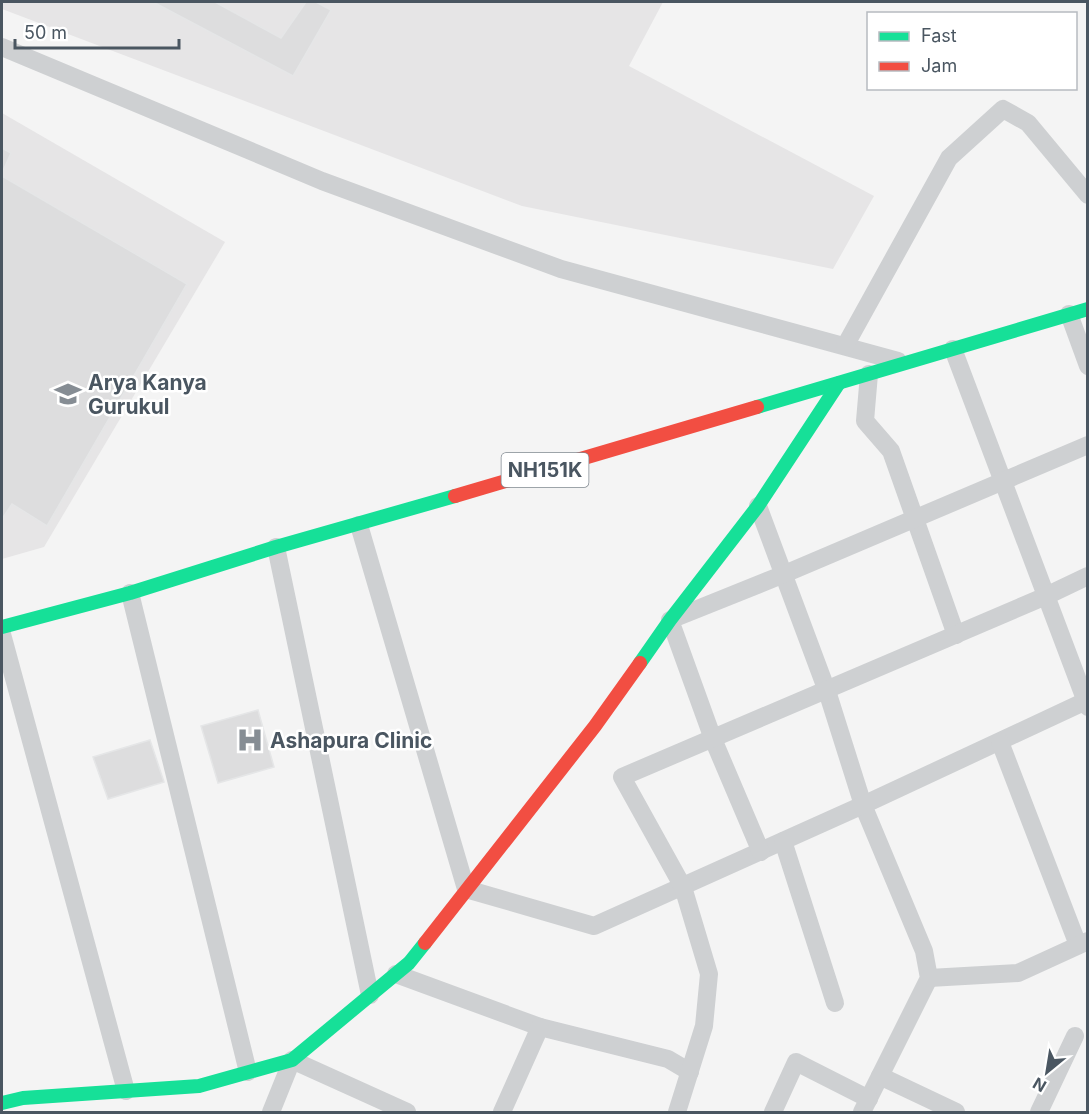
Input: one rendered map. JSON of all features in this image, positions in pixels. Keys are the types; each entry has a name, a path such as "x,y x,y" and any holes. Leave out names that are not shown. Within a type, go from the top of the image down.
{"main road":[{"name":"NH151K","path":"2,627 130,593 276,547 359,525 1088,309"},
{"path":"2,1103 25,1105 126,1091 199,1086 292,1060 409,963 594,726 670,620 758,506 839,382"}],"street":[{"path":"2,47 322,181 561,269 906,363"},
{"path":"845,346 950,158 1003,109 1028,123 1088,195"},
{"path":"1069,314 1086,359"},
{"path":"359,525 466,889 594,926 1087,703 953,349"},
{"path":"869,374 865,421 891,451 956,635"},
{"path":"761,852 713,739 670,620 1088,445"},
{"path":"758,506 827,691 863,805 924,951 929,978 865,1106 796,1062 773,1113"},
{"path":"276,547 369,995"},
{"path":"677,1113 704,1026 709,974 683,886 622,777 827,691 1088,576"},
{"path":"130,593 248,1072"},
{"path":"2,634 126,1091"},
{"path":"929,978 1018,973 1083,943 1000,742"},
{"path":"783,842 835,1003"},
{"path":"396,974 540,1027 668,1059 690,1072"},
{"path":"502,1113 540,1027"},
{"path":"1039,1113 1076,1036"},
{"path":"272,1113 292,1060 407,1113"},
{"path":"880,1076 956,1113"}],"shaded area":[{"path":"2,2 663,2 629,66 874,196 833,269 522,206 2,9"},
{"name":"Arya Kanya Gurukul","path":"2,113 225,242 44,547 2,559"}],"building":[{"path":"153,2 215,2 281,38 306,2 316,2 331,10 293,76"},
{"path":"2,148 11,153 2,173"},
{"name":"Arya Kanya Gurukul","path":"2,176 187,284 47,526 12,504 2,519"},
{"path":"258,710 274,767 218,783 201,726"},
{"path":"150,740 164,782 108,799 93,757"}],"traffic: fast":[{"path":"757,407 1088,309"},
{"path":"640,663 670,620 758,506 839,383"},
{"path":"2,627 130,593 276,547 455,496"},
{"path":"2,1103 23,1098 199,1086 292,1060 409,963 425,943"}],"traffic: jam":[{"path":"455,496 757,407"},
{"path":"425,943 595,726 640,663"}],"place":[{"name":"Arya Kanya Gurukul","path":"68,394"},
{"name":"Ashapura Clinic","path":"250,740"}]}
